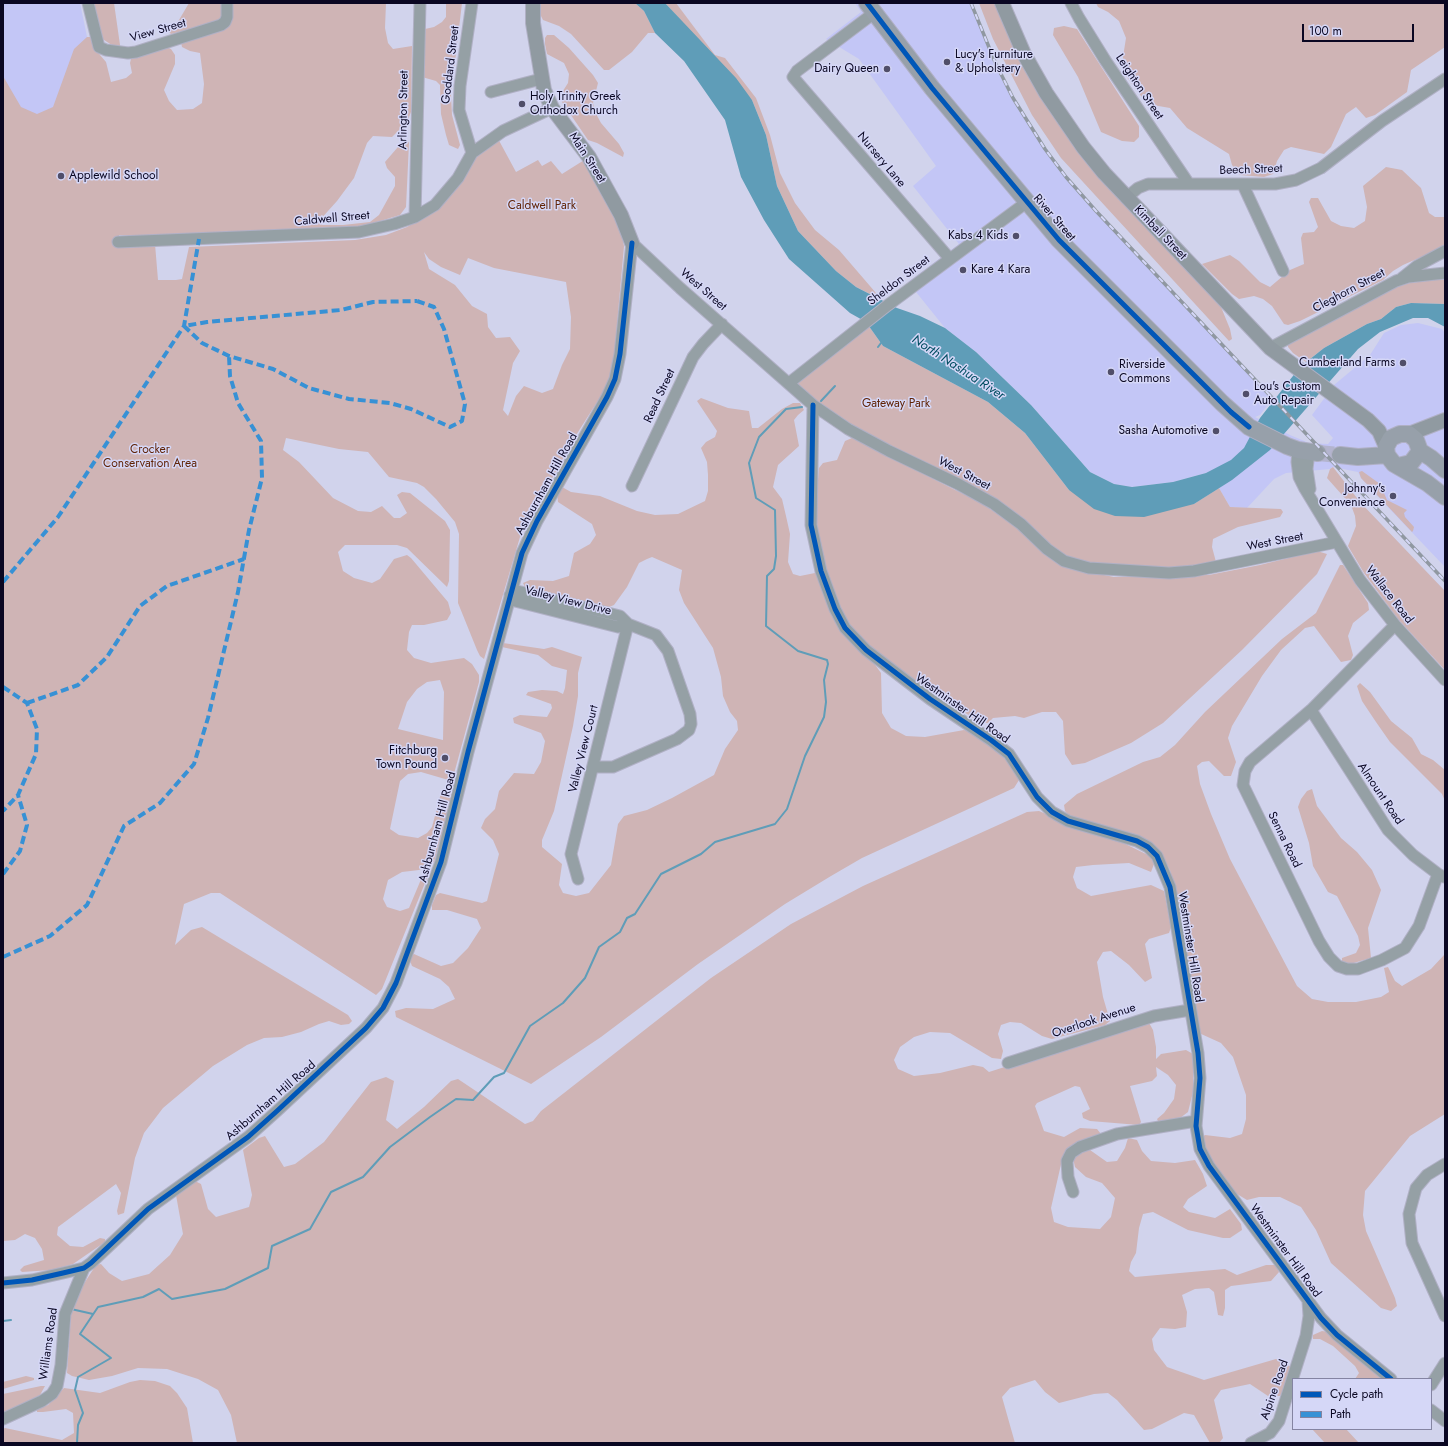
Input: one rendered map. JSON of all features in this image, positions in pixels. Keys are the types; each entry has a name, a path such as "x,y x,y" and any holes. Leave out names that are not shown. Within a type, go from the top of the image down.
{"highway":[{"name":"River Street","path":"870,8 932,88 1057,239 1231,412 1249,427 1281,443 1308,452"},
{"path":"1340,455 1358,457 1402,443 1431,458 1445,470"},
{"path":"1398,466 1413,462 1402,443"},
{"path":"1402,443 1394,464 1427,483 1445,497"}],"main road":[{"name":"Main Street","path":"533,3 533,23 541,79 552,108 589,157 621,215 632,243"},
{"name":"Kimball Street","path":"1002,3 1028,60 1056,108 1087,152 1126,198 1270,348 1296,369 1402,443"},
{"name":"Kimball Street","path":"1368,420 1379,431 1402,443"},
{"path":"1402,443 1445,421"}],"street":[{"name":"View Street","path":"88,3 99,47 106,50 128,53 136,52 221,25 225,22 227,17 227,3"},
{"name":"Arlington Street","path":"415,217 420,3"},
{"name":"Goddard Street","path":"472,3 458,110 472,153"},
{"name":"Leighton Street","path":"1071,3 1105,60 1189,184"},
{"name":"Nursery Lane","path":"870,8 797,71 793,77 950,259"},
{"path":"490,92 541,79"},
{"name":"Beech Street","path":"1126,198 1145,184 1243,185 1286,183 1315,172 1388,117 1445,79"},
{"name":"Caldwell Street","path":"118,242 359,232 394,224 415,217 435,204 458,178 472,153 496,135 552,108"},
{"path":"1243,185 1283,271"},
{"name":"Sheldon Street","path":"789,383 859,327 1027,202"},
{"name":"West Street","path":"632,243 680,288 813,405 848,429 889,451 958,484 994,504 1021,524 1047,549 1064,561 1089,568 1169,573 1194,571 1337,542"},
{"name":"Ashburnham Hill Road","path":"3,1283 32,1280 84,1268 91,1263 148,1209 248,1137 278,1112 366,1028 383,1008 396,983 441,862 519,561 527,540 607,397 615,379 620,354 632,243"},
{"path":"1402,278 1417,266 1445,251"},
{"name":"Cleghorn Street","path":"1270,348 1402,278 1445,272"},
{"name":"Read Street","path":"632,486 693,357 722,324"},
{"name":"Westminster Hill Road","path":"813,405 811,525 821,572 835,609 845,628 866,650 930,699 991,740 1009,754 1037,797 1052,812 1068,821 1137,841 1152,851 1163,868 1170,887 1200,1067 1200,1084 1196,1121 1198,1141 1209,1166 1325,1322 1337,1335 1390,1378"},
{"name":"Wallace Road","path":"1308,452 1307,478 1324,518 1337,542 1360,580 1395,625 1445,680"},
{"name":"Valley View Drive","path":"510,595 517,591 620,616 628,624 652,633 663,643 670,657 690,714 691,724 689,730 681,737 620,764 607,768 593,767"},
{"name":"Valley View Court","path":"578,879 572,854 628,624"},
{"name":"Senna Road","path":"1395,625 1311,710 1250,762 1245,771 1243,780 1249,800 1319,941 1330,957 1343,968 1358,969 1382,960 1405,948 1419,926 1442,876"},
{"name":"Almount Road","path":"1311,710 1379,818 1406,848 1442,876"},
{"name":"Overlook Avenue","path":"1008,1063 1154,1016 1190,1010"},
{"path":"1072,1192 1068,1177 1067,1161 1071,1153 1080,1147 1117,1134 1196,1121"},
{"path":"1445,1164 1427,1175 1416,1188 1409,1214 1412,1243 1445,1316"},
{"name":"Williams Road","path":"3,1419 42,1401 52,1394 57,1386 63,1352 65,1314 84,1268"},
{"name":"Alpine Road","path":"1293,1378 1307,1333 1309,1316 1307,1297"},
{"path":"1307,1333 1325,1322"},
{"path":"1432,1383 1445,1363"},
{"name":"Alpine Road","path":"1251,1443 1265,1440 1274,1430 1279,1421 1292,1380"},
{"path":"1432,1411 1445,1421"}],"shaded area":[{"name":"Applewild School","path":"3,3 80,3 93,66 106,62 117,117 3,240"},
{"path":"855,3 971,3 995,62 1013,98 1025,119 1059,168 1096,211 1273,398 1260,415 1255,417 1309,443 1328,444 1333,438 1312,415 1334,385 1370,355 1384,333 1401,325 1418,323 1442,329 1445,333 1445,567 1361,478 1358,472 1333,467 1330,469 1286,473 1274,479 1247,508 1230,507 1219,488 1206,473 1173,482 1132,487 1114,484 1090,472 1031,405 976,352 945,328 908,282 959,244 913,186 936,166 859,59 826,39 861,12"}],"green space":[{"path":"91,3 114,3 120,45 118,49 101,38"},
{"path":"189,3 224,3 223,17 216,22 171,34 168,31 179,20"},
{"path":"230,3 386,3 385,28 388,43 393,49 412,46 411,112 407,122 392,137 373,136 367,143 354,178 337,201 319,221 322,225 343,225 370,222 379,215 395,186 395,177 387,168 385,162 404,140 407,140 409,143 406,207 400,215 357,228 168,237 119,235 119,245 155,244 158,280 182,279 189,247 355,240 386,235 407,227 419,220 472,153 496,135 516,172 538,160 542,166 551,161 562,174 589,157 621,232 624,246 613,368 604,391 573,440 520,537 484,659 480,656 477,650 458,603 459,534 455,522 436,499 424,487 417,483 389,477 368,452 339,449 286,438 283,450 299,462 333,498 358,511 371,512 382,506 394,518 400,518 407,513 397,495 402,492 410,493 445,521 450,530 449,581 447,587 407,548 397,545 345,545 338,552 343,571 354,578 372,583 380,579 394,559 407,555 411,558 448,602 451,613 447,620 424,625 412,625 409,632 407,650 414,658 431,663 464,658 472,664 479,675 479,682 452,781 421,772 408,774 400,781 390,829 399,835 418,838 427,833 432,827 441,793 446,792 452,798 434,862 419,870 402,872 388,880 383,899 387,907 400,911 409,908 422,877 426,874 427,878 382,989 376,995 220,893 211,893 184,904 175,945 191,930 202,927 348,1015 352,1021 349,1024 341,1025 329,1021 301,1032 282,1037 264,1038 247,1045 213,1066 163,1108 144,1133 135,1158 124,1213 118,1215 117,1211 121,1193 116,1184 58,1227 57,1235 70,1246 83,1247 100,1238 105,1239 105,1242 73,1264 51,1270 22,1272 20,1270 24,1266 44,1260 42,1249 35,1238 25,1234 15,1240 3,1241 3,76 21,107 37,114 53,107 74,49 87,37 90,37 100,55 106,62 111,82 126,78 132,73 130,63 131,59 164,46 171,49 175,55 175,64 164,90 169,101 177,110 193,109 202,103 204,84 200,53 190,51 182,47 181,42 228,25","holes":["424,252 429,259 441,267 460,275 468,258 494,268 566,282 571,317 570,349 553,389 542,393 524,386 516,396 508,416 503,410 513,363 520,351 510,337 496,338 488,327 487,314 472,306 455,285 429,269","440,680 444,692 443,740 398,729 407,702 417,689 427,682"]},
{"path":"446,3 462,3 451,95 452,115 460,145 458,149 449,145 446,135 441,114 440,85 436,81 422,77 425,29 434,27 442,22 446,17"},
{"path":"539,3 635,3 644,11 655,33 648,33 632,52 609,70 604,70 571,34 559,26 543,20 541,16 539,17"},
{"path":"665,3 676,3 715,55 725,58 756,98 770,135 780,173 795,203 815,230 839,250 882,300 856,287 836,271 798,231 777,186 766,135 752,100"},
{"path":"979,3 994,3 1020,59 1040,96 1060,126 1083,157 1116,196 1172,253 1221,307 1230,329 1232,339 1229,341 1061,158 1032,115 993,39"},
{"path":"1096,3 1445,3 1445,47 1411,70 1407,92 1375,115 1366,118 1356,107 1346,114 1331,147 1324,154 1291,147 1284,150 1277,161 1273,174 1264,177 1240,175 1232,165 1229,154 1187,128 1170,108 1147,104 1123,72 1123,57 1126,38 1119,21 1108,12 1098,7"},
{"path":"1064,26 1077,29 1139,126 1139,137 1134,142 1122,141 1101,132 1078,77 1053,35 1054,28"},
{"path":"547,35 554,35 569,48 593,75 598,83 593,103 595,112 601,123 619,144 624,153 623,157 597,143 588,140 562,102 561,94 568,83 569,74 564,63 547,54 545,38"},
{"path":"1386,167 1402,170 1421,188 1429,213 1435,217 1445,217 1445,244 1437,250 1403,265 1383,280 1300,321 1288,325 1284,324 1272,306 1263,299 1254,296 1239,299 1202,264 1230,255 1239,261 1260,282 1270,287 1290,270 1304,264 1301,238 1303,233 1314,232 1318,227 1309,202 1311,198 1318,198 1331,221 1341,226 1354,228 1365,221 1367,207 1363,186"},
{"path":"1445,280 1445,304 1411,303 1396,307 1381,319 1367,324 1324,348 1306,362 1293,353 1288,347 1288,344 1391,289 1410,283"},
{"name":"Gateway Park","path":"866,322 883,346 988,402 1025,433 1069,490 1194,504 1219,488 1230,507 1281,509 1283,512 1280,517 1238,527 1213,539 1212,547 1216,562 1194,571 1064,561 1021,524 889,451 789,383"},
{"path":"701,398 728,408 749,411 752,428 758,428 782,409 793,403 800,403 804,410 794,420 799,446 778,465 773,487 782,499 786,516 790,534 788,562 793,574 800,576 815,573 818,575 840,624 854,646 873,662 881,673 882,713 891,728 906,736 925,737 964,730 971,732 994,748 1008,762 1019,780 1014,788 862,858 785,904 698,964 601,1037 531,1084 396,1017 395,1011 406,1008 433,1009 455,999 449,987 440,979 412,966 409,958 414,954 441,966 453,963 468,948 481,928 477,919 447,910 432,910 432,905 436,895 440,893 482,903 487,901 499,854 493,840 481,828 485,819 495,809 499,791 514,773 534,774 541,762 545,741 541,733 514,723 513,718 520,715 547,717 552,708 551,704 526,695 528,692 542,690 557,691 563,694 565,688 567,670 552,666 538,655 502,647 503,643 544,649 552,647 582,657 578,673 578,696 573,726 554,811 542,840 542,847 562,864 559,885 563,893 576,896 589,893 611,865 618,824 624,816 647,810 714,775 725,749 738,730 737,721 730,712 723,696 721,677 713,648 684,603 679,590 682,570 652,557 639,563 627,587 614,605 609,607 525,587 523,583 530,580 553,581 569,576 574,553 590,544 596,535 592,524 558,502 557,492 562,487 571,492 600,496 637,511 655,515 678,514 705,501 708,491 708,475 707,462 701,448 706,442 715,437 717,431 697,401"},
{"path":"852,438 981,503 1084,571 1114,577 1209,575 1260,565 1317,551 1327,554 1317,574 1242,650 1163,723 1131,743 1085,763 1072,765 1065,754 1063,721 1056,712 1042,712 1024,718 1015,716 993,718 988,723 981,723 883,660 849,628 833,596 818,540 816,505 819,468 823,463 837,460 845,441"},
{"path":"1333,467 1360,502 1445,591 1445,670 1398,619 1364,573 1348,546 1356,526 1355,516 1351,505 1327,478 1330,469"},
{"path":"1362,471 1380,484 1387,500 1407,510 1404,513 1405,517 1414,527 1412,532 1361,478 1359,472"},
{"path":"1340,565 1343,565 1368,603 1369,610 1353,623 1348,636 1353,655 1351,660 1341,662 1314,626 1305,628 1281,650 1262,676 1232,726 1228,738 1236,762 1231,776 1224,776 1209,761 1202,762 1197,766 1200,784 1230,859 1297,986 1312,999 1328,1002 1356,1002 1381,997 1389,992 1384,968 1388,967 1395,981 1402,986 1431,969 1444,955 1445,950 1445,1114 1410,1136 1365,1191 1363,1215 1366,1231 1395,1298 1397,1306 1391,1311 1381,1308 1331,1263 1316,1230 1301,1207 1280,1197 1259,1197 1247,1200 1237,1194 1213,1165 1201,1138 1205,1135 1230,1138 1242,1134 1246,1119 1246,1095 1233,1057 1221,1043 1199,1033 1170,870 1160,851 1149,841 1096,827 1068,815 1065,811 1064,805 1077,794 1143,762 1160,757 1175,745 1205,712 1282,639 1316,613"},
{"path":"1360,683 1370,692 1391,721 1412,738 1421,754 1433,760 1445,770 1445,801 1442,794 1390,742 1362,701 1357,686"},
{"path":"1312,789 1317,806 1341,838 1357,852 1372,870 1381,890 1368,928 1371,958 1350,964 1342,961 1342,958 1356,953 1360,945 1358,936 1337,896 1328,892 1313,866 1309,843 1298,807 1301,799 1307,791"},
{"path":"1039,811 1067,823 1111,837 1150,856 1154,864 1151,872 1129,863 1093,865 1076,867 1073,877 1077,888 1091,896 1151,885 1164,891 1171,927 1169,933 1149,939 1145,944 1152,978 1145,982 1129,965 1111,951 1103,952 1097,962 1103,997 1110,1021 1105,1025 1052,1039 1042,1036 1021,1023 1010,1022 1001,1025 998,1034 1003,1051 1001,1059 992,1058 950,1033 930,1032 914,1037 900,1047 894,1060 898,1069 914,1076 940,1073 973,1065 983,1067 989,1072 1148,1021 1153,1030 1156,1047 1156,1059 1161,1054 1186,1050 1193,1054 1193,1092 1188,1112 1180,1118 1159,1123 1157,1119 1164,1113 1174,1099 1176,1085 1168,1075 1156,1067 1157,1076 1152,1081 1130,1086 1141,1122 1139,1125 1090,1121 1083,1118 1082,1113 1090,1109 1080,1087 1075,1086 1037,1103 1035,1106 1044,1131 1064,1137 1080,1128 1097,1129 1101,1134 1062,1160 1051,1208 1054,1222 1068,1227 1100,1229 1111,1217 1115,1198 1102,1183 1086,1177 1075,1167 1073,1158 1078,1153 1090,1150 1107,1162 1117,1161 1125,1148 1128,1138 1137,1140 1142,1151 1151,1161 1175,1163 1195,1160 1203,1174 1207,1186 1188,1199 1183,1207 1189,1212 1215,1218 1230,1209 1241,1224 1242,1230 1230,1238 1223,1238 1188,1230 1153,1212 1143,1214 1139,1228 1136,1253 1131,1262 1129,1271 1135,1277 1225,1269 1237,1275 1266,1265 1276,1265 1279,1272 1271,1281 1231,1286 1225,1290 1225,1308 1223,1316 1218,1315 1214,1292 1209,1288 1195,1289 1182,1295 1187,1312 1186,1327 1175,1329 1160,1328 1152,1339 1154,1350 1167,1367 1204,1380 1276,1359 1291,1367 1288,1381 1280,1396 1268,1396 1250,1384 1221,1390 1214,1400 1223,1438 1219,1443 1210,1443 1194,1415 1184,1413 1152,1429 1144,1430 1117,1400 1108,1393 1094,1394 1059,1403 1045,1392 1035,1380 1010,1388 1002,1397 1015,1443 237,1443 231,1415 218,1390 198,1379 167,1369 138,1368 112,1376 89,1380 72,1376 67,1373 71,1315 76,1296 96,1265 101,1264 109,1273 122,1281 149,1274 170,1255 183,1234 176,1195 195,1181 201,1184 208,1209 216,1217 249,1207 252,1195 243,1150 259,1138 265,1136 284,1167 295,1164 324,1142 371,1082 386,1077 394,1081 386,1120 397,1129 424,1107 451,1081 458,1079 525,1124 533,1121 541,1111 711,978 791,924 863,886 1027,812"},
{"path":"1322,1331 1328,1332 1380,1378 1356,1378 1359,1373 1355,1366 1333,1346 1320,1339 1313,1339 1313,1335"},
{"path":"26,1376 34,1378 34,1380 3,1389 3,1382"},
{"path":"140,1380 155,1381 170,1386 177,1393 187,1408 193,1443 3,1443 3,1429 5,1428 62,1440 74,1433 73,1413 66,1409 37,1412 37,1409 48,1405 64,1388 100,1393"},
{"path":"45,1386 40,1395 3,1414 3,1394"},
{"path":"1313,1430 1347,1430 1359,1443 1325,1443"}],"water":[{"name":"North Nashua River","path":"635,3 665,3 736,78 752,100 766,135 777,186 798,231 836,271 856,287 897,308 920,316 945,328 976,352 1031,405 1090,472 1114,484 1132,487 1173,482 1206,473 1231,460 1244,448 1260,418 1300,367 1324,348 1367,324 1381,319 1396,307 1411,303 1445,304 1445,327 1428,318 1413,318 1380,332 1358,349 1270,450 1232,480 1194,504 1144,517 1115,516 1094,509 1069,490 1025,433 988,402 883,346 866,322 850,313 789,259 764,220 741,177 725,120 684,61 655,33 644,11"}],"waterway":[{"path":"878,347 881,343"},
{"path":"821,401 835,386"},
{"path":"77,1443 78,1425 83,1413 75,1390 78,1377 111,1358 80,1334 98,1307 143,1297 159,1289 172,1299 225,1289 268,1268 272,1246 310,1229 331,1192 363,1177 390,1147 456,1099 473,1100 494,1077 504,1073 530,1026 563,1003 585,978 599,947 620,932 627,918 635,914 661,874 701,854 715,842 775,824 787,809 805,756 824,717 826,702 824,680 828,664 827,660 798,651 766,626 767,576 774,569 776,556 775,510 756,498 749,463 759,437 786,409 802,407"},
{"path":"71,1309 93,1314"},
{"path":"3,1321 11,1320"}],"tunnel":[{"path":"1318,453 1340,455"}],"railway":[{"path":"971,3 995,62 1013,98 1045,149 1066,177 1096,211 1445,581"}],"marked path":[{"path":"3,582 58,517 184,326 199,239"},
{"path":"417,301 434,307 444,329 465,404 462,421 450,427 411,409 390,403 349,399 309,388 273,369 229,356 202,343 184,326 207,322 341,310 373,302 417,301"},
{"path":"3,957 50,936 87,905 124,826 160,803 194,764 208,718 238,592 249,530 262,478 261,441 238,403 230,376 229,356"},
{"path":"27,703 78,685 107,657 140,606 167,586 244,559"},
{"path":"3,687 27,703 37,729 36,754 18,795 3,811"},
{"path":"3,874 20,851 27,825 18,795"}],"cycle path":[{"path":"867,3 932,88 1059,240 1231,412 1249,427"},
{"path":"3,1283 32,1280 63,1273 84,1268 91,1263 148,1209 248,1137 366,1028 383,1008 396,983 441,862 468,752 522,553 537,521 607,397 615,379 620,354 632,243"},
{"path":"813,405 811,525 821,571 835,609 845,628 866,650 930,699 991,740 1009,754 1037,797 1052,812 1068,821 1137,841 1148,847 1157,856 1170,887 1198,1053 1200,1078 1196,1126 1200,1149 1209,1166 1321,1318 1337,1335 1390,1378"}],"place":[{"name":"Lucy's Furniture & Upholstery","path":"947,62"},
{"name":"Dairy Queen","path":"887,69"},
{"name":"Holy Trinity Greek Orthodox Church","path":"522,104"},
{"name":"Applewild School","path":"61,176"},
{"name":"Kabs 4 Kids","path":"1016,236"},
{"name":"Kare 4 Kara","path":"963,270"},
{"name":"Cumberland Farms","path":"1403,363"},
{"name":"Riverside Commons","path":"1111,372"},
{"name":"Lou's Custom Auto Repair","path":"1246,394"},
{"name":"Sasha Automotive","path":"1216,431"},
{"name":"Johnny's Convenience","path":"1393,496"},
{"name":"Fitchburg Town Pound","path":"445,758"}],"park label":[{"name":"Caldwell Park","path":"542,206"},
{"name":"Crocker Conservation Area","path":"150,457"}]}
